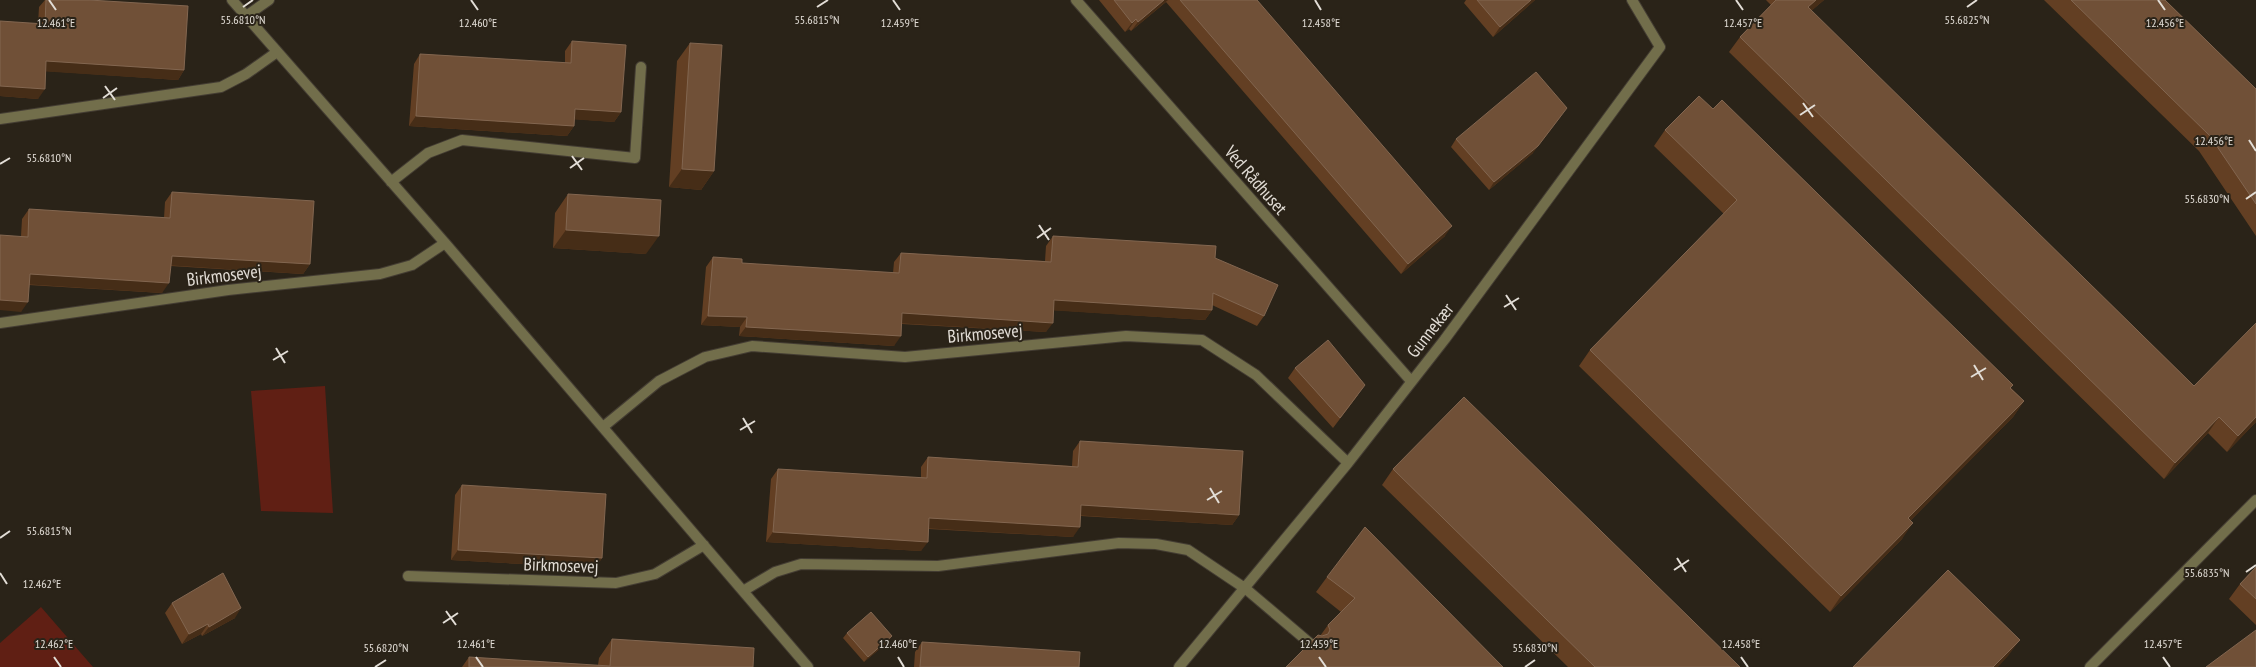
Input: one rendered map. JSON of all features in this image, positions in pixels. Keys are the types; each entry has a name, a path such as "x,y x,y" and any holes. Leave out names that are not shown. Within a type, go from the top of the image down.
{"street":[{"path":"232,0 445,243 808,667"},
{"path":"246,16 269,0"},
{"name":"Ved Rådhuset","path":"1076,0 1410,381"},
{"name":"Gunnekær","path":"1179,667 1348,463 1410,381 1445,339 1660,47 1632,0"},
{"path":"0,119 221,87 246,74 277,52"},
{"path":"391,182 428,153 462,140 635,158 641,67"},
{"name":"Birkmosevej","path":"0,323 228,290 380,274 412,265 445,243"},
{"name":"Birkmosevej","path":"603,428 659,381 705,357 752,346 905,357 1126,336 1202,340 1256,375 1348,463"},
{"path":"2090,667 2256,500"},
{"path":"743,591 775,572 801,564 938,566 1119,543 1156,544 1188,550 1246,588 1312,645"},
{"name":"Birkmosevej","path":"408,576 616,583 655,574 704,545"}],"shaded area":[{"path":"325,386 333,513 261,511 251,391"},
{"path":"41,607 93,667 0,667 0,643"}],"building":[{"path":"46,0 89,0 188,6 184,70 46,61 45,89 0,86 0,21 45,24"},
{"path":"1114,0 1164,0 1138,22 1136,19 1132,23"},
{"path":"1180,0 1257,0 1452,226 1408,264"},
{"path":"1477,0 1531,0 1500,27"},
{"path":"1776,0 1816,0 1808,7 2194,386 2256,323 2256,417 2238,436 2219,417 2175,463 1740,37"},
{"path":"2071,0 2165,0 2256,89 2256,204 2210,136"},
{"path":"572,41 626,45 621,112 575,109 574,126 416,116 420,54 571,63"},
{"path":"690,43 722,45 714,171 682,169"},
{"path":"1536,72 1567,108 1538,146 1494,182 1456,139"},
{"path":"1699,96 1713,109 1722,100 2013,385 2010,388 2024,401 1908,518 1913,523 1841,596 1590,350 1737,200 1665,130"},
{"path":"172,192 314,201 310,264 172,256 169,283 30,274 28,302 0,300 0,235 28,237 29,209 170,218"},
{"path":"568,194 661,200 659,236 566,230"},
{"path":"1053,236 1216,246 1215,258 1278,285 1264,316 1213,293 1212,310 1054,300 1053,323 902,313 901,336 746,327 747,317 708,316 713,257 742,259 742,263 899,273 901,253 1051,262"},
{"path":"1328,340 1365,385 1340,418 1295,368"},
{"path":"1464,397 1740,667 1595,667 1393,469"},
{"path":"1080,441 1243,451 1239,515 1081,505 1080,527 929,518 928,542 773,532 778,469 927,478 928,457 1078,467"},
{"path":"462,485 606,494 602,558 458,550"},
{"path":"1365,527 1503,667 1286,667 1318,635 1328,634 1330,630 1328,625 1355,598 1327,577"},
{"path":"2256,567 2256,599 2240,584"},
{"path":"1948,570 2020,640 1993,667 1853,667"},
{"path":"223,573 241,608 209,627 208,624 189,634 172,603"},
{"path":"871,612 892,636 868,657 847,633"},
{"path":"2256,630 2256,667 2206,667"},
{"path":"612,639 754,648 753,667 469,667 469,657 610,666"},
{"path":"922,642 1080,652 1079,667 920,667"}]}
